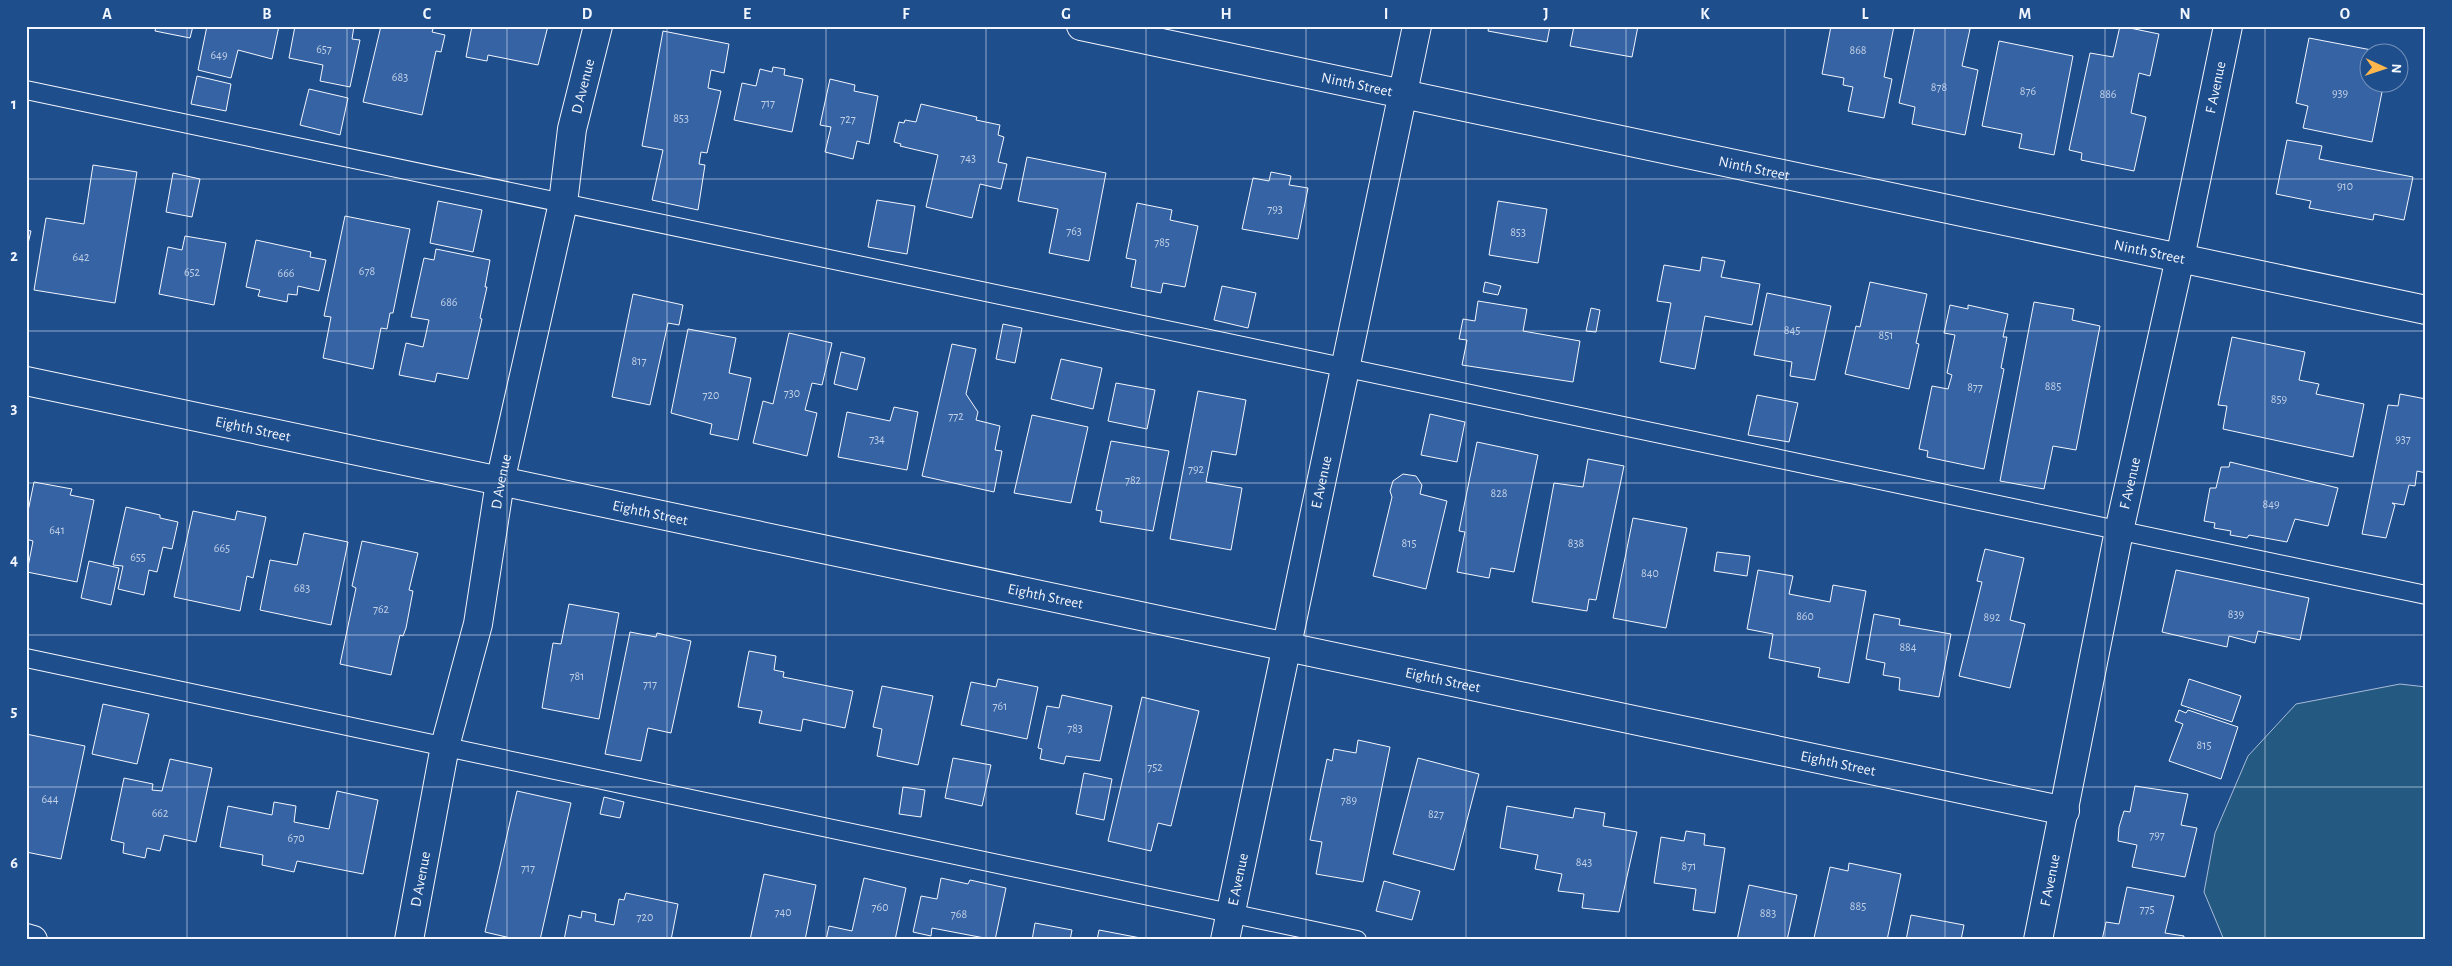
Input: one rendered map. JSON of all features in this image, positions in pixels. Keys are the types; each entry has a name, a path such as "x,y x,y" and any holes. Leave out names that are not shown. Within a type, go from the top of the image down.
{"street":[{"name":"D Avenue","path":"409,940 445,746 478,624 500,482 563,204 572,128 598,26"},
{"name":"Ninth Street","path":"1081,26 2426,310"},
{"name":"E Avenue","path":"1225,940 1417,26"},
{"name":"F Avenue","path":"2038,940 2119,531 2180,258 2228,26"},
{"name":"Eighth Street","path":"26,381 2065,811"},
{"path":"26,938 33,940"}],"lane":[{"path":"26,90 2426,595"},
{"path":"26,658 1357,940"}],"shaded area":[{"path":"2400,684 2426,687 2426,940 2224,940 2204,892 2215,833 2248,756 2296,704"}],"building":[{"path":"156,26 193,26 190,38 155,31"},
{"path":"207,26 279,26 272,59 238,50 231,78 198,70"},
{"path":"295,26 354,26 352,39 360,40 350,87 320,81 323,65 289,58"},
{"path":"381,26 434,26 432,32 445,35 441,52 436,51 422,115 363,102"},
{"path":"472,26 548,26 538,65 488,55 487,61 466,57"},
{"path":"1489,26 1550,26 1547,42 1488,31"},
{"path":"1574,26 1638,26 1632,57 1570,46"},
{"path":"1831,26 1894,26 1884,77 1892,79 1884,118 1848,111 1853,87 1843,85 1844,78 1822,74"},
{"path":"1915,26 1956,26 1970,29 1962,66 1978,70 1965,135 1912,124 1915,107 1899,103"},
{"path":"2120,26 2159,34 2150,76 2139,73 2131,113 2146,117 2134,171 2081,160 2082,153 2069,150 2090,53 2113,57"},
{"path":"663,31 729,44 724,73 711,70 708,88 721,91 707,153 701,152 699,164 705,165 698,210 652,200 663,150 642,146"},
{"path":"2309,38 2360,48 2360,92 2382,92 2372,142 2303,128 2308,106 2296,103"},
{"path":"1999,41 2073,56 2054,155 2019,148 2022,134 1982,126"},
{"path":"773,67 785,69 784,75 803,79 792,132 734,120 742,83 756,86 760,69 772,72"},
{"path":"197,76 231,84 226,111 191,104"},
{"path":"830,79 855,85 854,91 878,96 869,144 857,141 853,159 825,152 831,127 820,125"},
{"path":"309,89 348,98 340,135 300,125"},
{"path":"921,104 977,117 976,120 1000,125 998,135 1004,137 998,162 1007,164 1001,189 980,184 972,218 926,207 938,155 900,146 901,144 894,142 899,122 904,123 905,120 916,122"},
{"path":"2287,140 2322,146 2319,159 2413,177 2404,220 2374,214 2373,220 2309,208 2311,201 2276,194"},
{"path":"1027,157 1106,173 1089,261 1049,253 1058,209 1018,201"},
{"path":"93,165 137,172 115,303 34,290 46,218 84,224"},
{"path":"1271,172 1291,176 1289,185 1308,188 1298,239 1242,229 1253,178 1269,181"},
{"path":"173,173 200,179 192,217 166,212"},
{"path":"877,200 915,206 907,254 868,247"},
{"path":"438,201 482,210 473,252 430,243"},
{"path":"1498,201 1547,209 1538,263 1489,255"},
{"path":"1137,203 1172,210 1170,220 1198,226 1185,287 1163,283 1161,293 1131,287 1136,260 1126,258"},
{"path":"345,216 410,229 393,313 390,313 387,329 381,328 373,369 323,358 331,317 324,316"},
{"path":"26,230 31,231 26,252"},
{"path":"185,236 226,243 214,305 159,294 168,247 182,250"},
{"path":"256,240 311,252 310,257 326,260 319,291 298,286 297,295 288,294 287,302 258,296 260,290 246,287"},
{"path":"436,249 490,260 485,287 487,287 480,318 482,319 468,379 437,373 435,382 399,375 406,343 423,347 429,320 411,317 424,258 434,260"},
{"path":"1702,257 1725,261 1721,277 1760,284 1752,325 1705,316 1695,369 1660,362 1671,303 1657,301 1664,265 1700,271"},
{"path":"1485,282 1501,286 1498,295 1483,292"},
{"path":"1870,282 1927,294 1916,343 1919,344 1909,389 1845,374 1856,326 1860,327"},
{"path":"1222,286 1256,293 1248,328 1214,320"},
{"path":"1767,293 1831,306 1815,380 1790,376 1792,362 1754,355"},
{"path":"633,294 683,305 679,325 668,323 650,405 612,397"},
{"path":"1478,301 1527,309 1523,331 1580,341 1573,382 1462,365 1467,340 1459,339 1463,319 1475,321"},
{"path":"2034,302 2074,309 2072,320 2100,326 2076,450 2053,446 2044,489 2000,481"},
{"path":"1950,305 1968,309 1968,305 2008,314 2003,337 2007,337 2001,368 2004,369 1984,469 1927,457 1928,451 1919,449 1932,386 1948,389 1952,375 1947,373 1955,335 1944,333"},
{"path":"1591,308 1600,310 1596,332 1586,331"},
{"path":"1003,324 1022,328 1015,363 996,359"},
{"path":"688,329 736,338 729,373 751,378 738,440 710,434 712,424 671,413"},
{"path":"789,333 832,343 822,385 812,383 805,410 817,413 807,456 753,443 763,401 773,404"},
{"path":"2232,337 2305,352 2299,380 2319,384 2316,394 2364,404 2353,457 2223,429 2227,406 2218,405"},
{"path":"952,344 976,349 966,394 978,412 976,420 1000,426 995,450 1002,451 994,492 922,476"},
{"path":"841,352 865,358 857,390 834,384"},
{"path":"1061,359 1102,368 1093,409 1051,399"},
{"path":"1116,383 1155,390 1147,429 1108,421"},
{"path":"1198,391 1246,400 1236,455 1212,451 1206,482 1242,488 1231,550 1170,539"},
{"path":"2400,394 2426,399 2426,473 2417,471 2415,486 2409,485 2404,505 2392,503 2395,505 2386,538 2362,534 2388,405 2398,406"},
{"path":"1757,395 1798,403 1789,442 1748,435"},
{"path":"894,407 918,412 907,470 838,457 847,412 890,421"},
{"path":"1430,414 1465,422 1457,462 1421,455"},
{"path":"1032,415 1088,427 1071,503 1014,493"},
{"path":"1111,441 1169,451 1153,531 1100,522 1102,511 1096,510"},
{"path":"1477,442 1538,455 1514,572 1491,568 1489,578 1457,572 1465,532 1459,531"},
{"path":"1588,459 1624,466 1596,600 1589,599 1587,611 1532,602 1554,483 1583,487"},
{"path":"2230,462 2338,488 2328,526 2295,519 2287,542 2249,535 2247,538 2230,535 2231,531 2214,528 2215,523 2204,521 2210,488 2216,488 2221,467 2229,467"},
{"path":"1403,474 1416,476 1422,485 1420,494 1447,501 1426,589 1373,576 1392,497 1390,491 1393,481"},
{"path":"34,482 72,489 70,495 94,500 77,582 27,572 33,541 26,539 26,521"},
{"path":"126,507 160,515 160,518 178,522 172,549 163,547 157,572 149,570 144,595 118,589 123,566 113,565"},
{"path":"193,511 235,520 237,511 266,517 253,578 247,576 240,611 174,597"},
{"path":"1633,518 1687,528 1666,628 1613,618"},
{"path":"304,533 348,542 331,625 260,610 270,560 297,565"},
{"path":"362,541 418,553 409,590 413,591 406,628 403,636 400,635 391,675 340,664 356,588 352,586"},
{"path":"1985,549 2024,558 2010,620 2025,624 2010,688 1959,676 1982,582 1977,581"},
{"path":"1717,552 1750,556 1747,576 1714,571"},
{"path":"89,561 119,568 111,605 81,598"},
{"path":"1758,570 1793,576 1789,594 1830,602 1833,585 1866,591 1849,683 1818,677 1820,668 1769,658 1773,634 1747,629"},
{"path":"2176,570 2309,598 2300,640 2258,631 2255,643 2229,636 2227,647 2162,632"},
{"path":"569,604 619,613 599,719 542,708 553,643 561,644"},
{"path":"1874,614 1900,619 1899,625 1951,634 1939,697 1899,690 1900,678 1883,675 1885,663 1866,659"},
{"path":"630,632 656,637 657,633 691,641 671,733 648,728 641,761 605,754"},
{"path":"749,651 776,656 774,670 784,672 783,677 853,691 845,728 803,719 801,731 759,723 762,711 738,707"},
{"path":"998,679 1038,687 1027,739 961,725 971,682 996,687"},
{"path":"2189,679 2241,696 2232,722 2181,705"},
{"path":"882,686 933,696 918,765 877,756 882,729 873,727"},
{"path":"1062,695 1112,706 1100,761 1066,756 1064,764 1040,759 1042,749 1038,748 1047,706 1059,708"},
{"path":"1142,697 1199,711 1171,826 1158,823 1151,851 1108,841"},
{"path":"103,704 149,714 137,764 92,754"},
{"path":"2179,710 2186,713 2188,710 2238,727 2221,779 2169,761 2183,724 2175,721"},
{"path":"26,734 85,746 61,859 26,852"},
{"path":"1358,740 1390,747 1363,882 1316,874 1322,842 1310,840 1327,759 1332,761 1334,749 1356,753"},
{"path":"953,758 991,765 982,806 945,798"},
{"path":"1418,758 1479,774 1454,870 1393,854"},
{"path":"170,759 212,768 196,842 164,835 160,851 147,848 145,858 123,853 124,843 111,840 124,778 153,784 152,790 162,791"},
{"path":"1084,773 1112,779 1104,820 1076,814"},
{"path":"2135,786 2188,794 2181,825 2197,828 2185,877 2132,867 2137,845 2118,841 2119,827 2124,811 2130,812"},
{"path":"903,787 925,790 921,817 899,814"},
{"path":"337,791 378,800 363,874 297,861 294,872 262,865 263,855 220,847 228,806 272,815 274,802 296,806 294,822 329,829"},
{"path":"517,791 571,803 540,940 519,940 485,932"},
{"path":"604,797 624,802 620,818 600,814"},
{"path":"1507,806 1573,818 1575,808 1605,813 1603,826 1637,832 1619,912 1582,908 1584,894 1558,891 1562,874 1535,869 1538,855 1500,848"},
{"path":"1686,831 1705,834 1704,845 1725,848 1715,913 1693,910 1696,889 1654,883 1661,837 1684,841"},
{"path":"1849,863 1901,874 1887,940 1814,938 1830,867 1848,871"},
{"path":"764,874 816,885 805,940 750,940"},
{"path":"864,878 906,888 895,940 826,940 829,926 852,931"},
{"path":"941,878 968,884 970,880 1006,888 995,940 932,928 931,936 913,932 921,896 937,899"},
{"path":"1384,881 1420,891 1412,920 1376,911"},
{"path":"1749,885 1797,895 1787,940 1737,940"},
{"path":"2127,887 2174,896 2165,933 2184,936 2183,940 2102,940 2106,922 2119,924"},
{"path":"626,893 678,904 671,940 564,940 569,915 581,918 582,911 596,914 595,921 614,925 619,899 624,900"},
{"path":"1911,915 1964,925 1961,940 1906,940"},
{"path":"1035,923 1072,930 1070,940 1032,940"},
{"path":"1099,930 1151,940 1097,940"}]}
